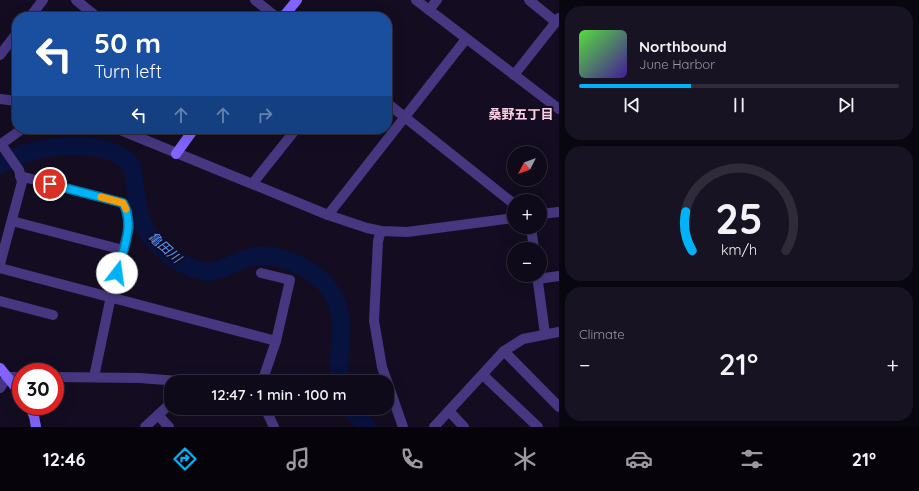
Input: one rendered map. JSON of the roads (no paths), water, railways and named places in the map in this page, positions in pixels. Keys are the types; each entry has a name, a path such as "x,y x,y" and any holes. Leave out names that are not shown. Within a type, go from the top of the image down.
{"street":[{"path":"34,12 43,0"},
{"path":"76,0 88,12"},
{"path":"255,0 270,12"},
{"path":"287,12 297,0"},
{"path":"416,0 559,109"},
{"path":"429,10 437,0"},
{"path":"514,75 557,20 529,0"},
{"path":"0,55 12,39"},
{"path":"392,134 466,39"},
{"path":"0,99 12,100"},
{"path":"392,107 507,198"},
{"path":"0,264 22,182 19,173 0,145 15,134"},
{"path":"130,134 176,154 253,183 328,215 381,231 407,232 507,219"},
{"path":"176,154 190,134"},
{"path":"253,183 292,134"},
{"path":"328,215 392,134"},
{"path":"19,173 123,203 127,211 129,228 111,296 94,377"},
{"path":"547,213 559,212"},
{"path":"12,220 123,250"},
{"path":"381,231 378,241 374,321 382,367 403,427"},
{"path":"0,268 111,296 276,341"},
{"path":"261,273 290,280 276,341 264,375"},
{"path":"547,277 559,276"},
{"path":"538,282 545,334"},
{"path":"0,301 53,315"},
{"path":"434,427 450,412 504,351 522,339 545,334 558,335"},
{"path":"504,351 559,407"},
{"path":"0,368 12,383"},
{"path":"483,375 538,427"},
{"path":"7,377 12,377"},
{"path":"0,388 7,377"},
{"path":"64,377 164,381"},
{"path":"145,427 164,409"},
{"path":"450,412 464,427"},
{"path":"32,415 36,427"},
{"path":"158,415 169,427"},
{"path":"268,415 274,427"}],"waterway":[{"name":"亀田川","path":"0,165 12,158 29,152 48,148 69,146 107,150 122,157 132,167 139,212 144,226 149,234 164,251 184,264 195,269 214,271 225,268 241,260 257,256 269,256 293,262 304,268 315,275 324,284 332,293 337,304 341,324 339,375"},
{"name":"亀田川","path":"356,415 367,427"}],"district":[{"name":"桑野五丁目","path":"521,114"}]}
